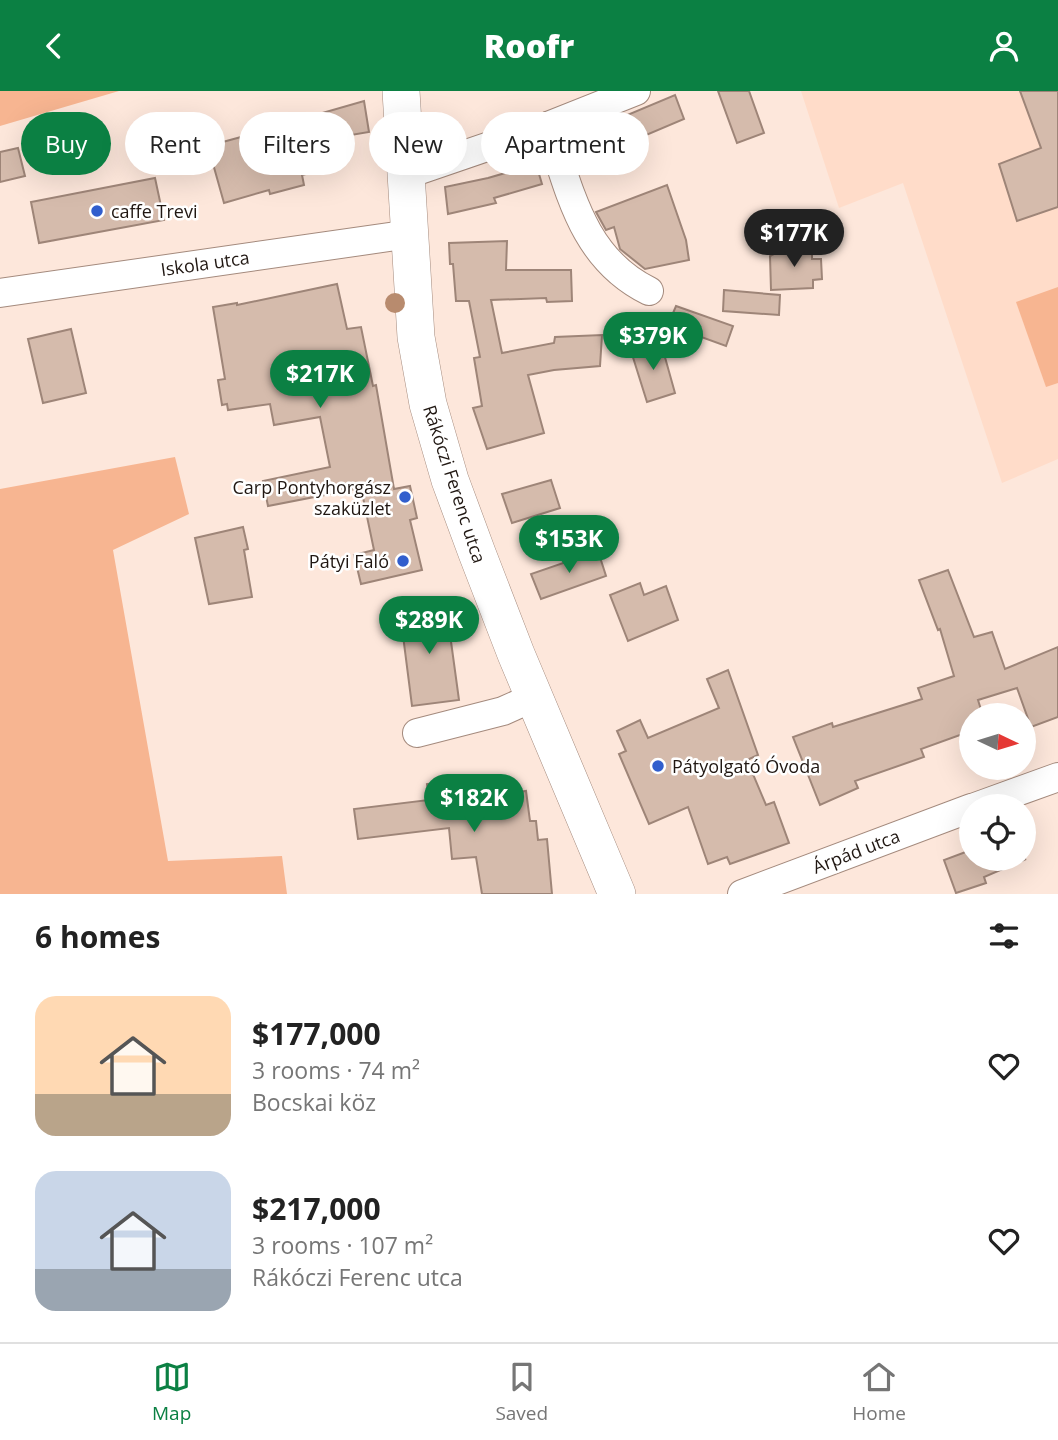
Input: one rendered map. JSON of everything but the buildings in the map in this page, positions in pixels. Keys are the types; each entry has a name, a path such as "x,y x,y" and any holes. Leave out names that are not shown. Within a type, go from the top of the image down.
{"main road":[{"name":"Rákóczi Ferenc utca","path":"401,91 416,337 428,404 450,480 534,697 617,894"}],"street":[{"path":"583,112 636,91"},
{"path":"405,176 481,149"},
{"path":"564,175 581,224 609,263 622,276 649,291"},
{"name":"Iskola utca","path":"0,293 410,234"},
{"path":"417,733 503,711 534,697"},
{"name":"Árpád utca","path":"1010,794 1058,777"},
{"name":"Árpád utca","path":"742,894 959,812"}],"shaded area":[{"path":"0,91 119,91 48,112 21,112 21,120 0,126"},
{"path":"801,91 1058,91 1058,459 1002,483 903,183 839,208"},
{"path":"1058,287 1058,383 1046,387 1016,302"},
{"path":"175,457 189,514 113,550 168,861 282,856 287,894 0,894 0,489"}],"place":[{"name":"caffe Trevi","path":"97,211"},
{"name":"Carp Pontyhorgász szaküzlet","path":"405,497"},
{"name":"Pátyi Faló","path":"403,561"},
{"name":"Pátyolgató Óvoda","path":"658,766"}]}
